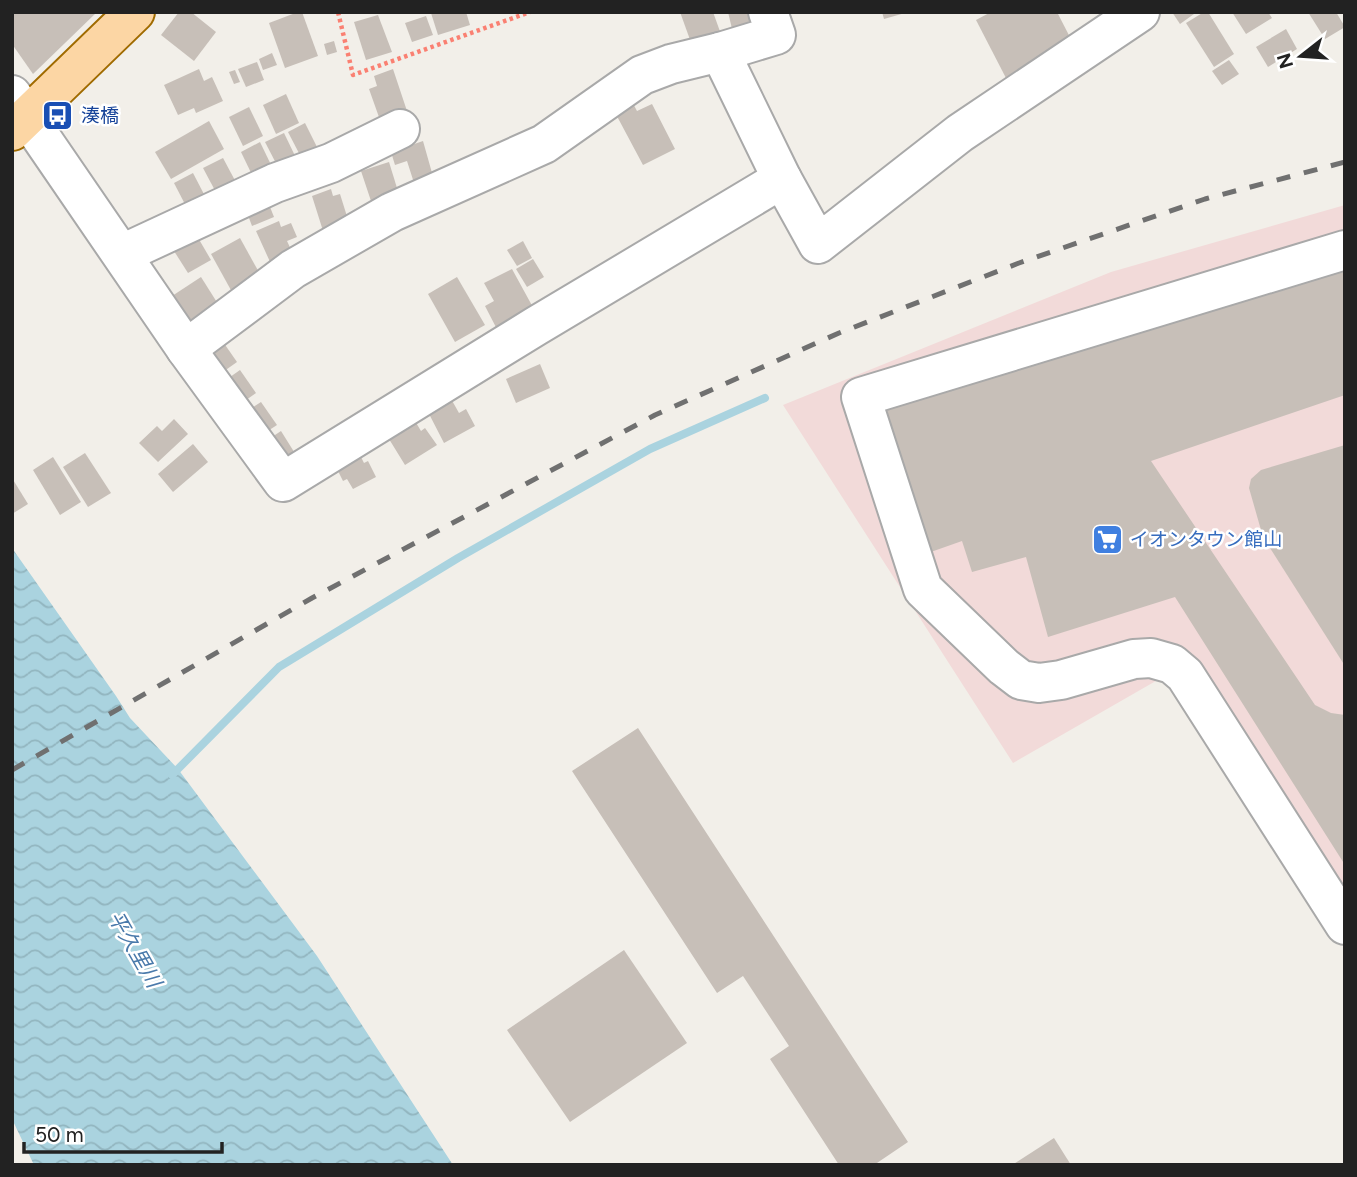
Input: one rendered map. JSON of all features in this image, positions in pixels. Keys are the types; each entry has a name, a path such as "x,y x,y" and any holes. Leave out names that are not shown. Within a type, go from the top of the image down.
{"main road":[{"path":"17,114 135,12"}],"street":[{"path":"186,349 293,269 392,212 544,144 642,75 671,64 776,35 768,12"},
{"path":"720,52 782,179 818,244 960,133 1140,12"},
{"path":"17,114 122,254 186,349 284,482 782,179"},
{"path":"122,254 275,184 331,163 400,129"},
{"path":"1345,250 861,397 923,589 1021,680 1039,683 1061,680 1134,659 1151,658 1172,664 1185,675 1345,925"}],"path":[{"path":"338,12 353,75 530,12"}],"shaded area":[{"name":"イオンタウン館山","path":"1345,205 1345,938 1168,674 1013,763 783,405 1111,272"}],"water":[{"name":"平久里川","path":"12,548 130,718 178,769 317,956 453,1165 34,1165 12,1119"}],"building":[{"path":"12,12 97,12 33,74 12,44"},
{"path":"179,12 191,12 216,32 194,61 161,35"},
{"path":"302,12 318,56 285,68 269,23"},
{"path":"466,12 470,25 438,35 431,13"},
{"path":"680,12 713,12 722,37 693,48"},
{"path":"728,12 754,12 758,26 733,33"},
{"path":"882,12 905,12 905,13 884,19"},
{"path":"991,12 1057,12 1074,45 1007,80 976,20"},
{"path":"1172,12 1192,12 1194,14 1180,24"},
{"path":"1208,12 1234,54 1214,67 1186,23"},
{"path":"1232,12 1268,12 1272,18 1246,34"},
{"path":"1308,12 1336,12 1345,27 1325,39"},
{"path":"378,15 392,52 366,60 354,22"},
{"path":"426,16 433,35 412,42 405,23"},
{"path":"1286,29 1297,49 1268,67 1256,47"},
{"path":"334,41 337,52 327,55 324,44"},
{"path":"272,53 277,65 263,70 259,59"},
{"path":"1229,60 1239,74 1222,85 1212,71"},
{"path":"257,62 264,80 246,87 238,69"},
{"path":"199,69 204,81 212,77 223,101 196,113 194,108 178,115 164,85"},
{"path":"393,69 407,111 380,120 369,89 377,86 374,76"},
{"path":"235,70 240,82 234,84 229,72"},
{"path":"286,94 299,123 276,134 263,105"},
{"path":"629,96 637,111 652,104 675,149 643,165 611,105"},
{"path":"249,107 263,136 243,146 229,117"},
{"path":"209,121 224,149 171,179 155,152"},
{"path":"305,123 319,151 302,159 288,132"},
{"path":"284,133 298,162 280,171 265,142"},
{"path":"423,141 434,180 415,186 407,161 395,165 391,152"},
{"path":"260,142 274,171 255,181 241,152"},
{"path":"223,158 239,188 219,198 203,168"},
{"path":"389,162 401,201 374,210 361,171"},
{"path":"193,173 207,200 188,210 174,183"},
{"path":"331,189 333,196 340,194 350,226 324,234 312,196"},
{"path":"268,202 274,217 252,226 246,210"},
{"path":"279,221 281,227 291,223 297,237 287,241 293,254 271,264 256,231"},
{"path":"197,236 211,260 188,273 174,251"},
{"path":"240,238 261,276 232,292 211,254"},
{"path":"523,241 532,258 517,266 507,250"},
{"path":"1345,256 1345,395 1151,461 1315,705 1331,713 1345,715 1345,865 1175,597 1048,637 1026,557 972,572 962,541 928,553 876,397"},
{"path":"533,259 544,277 527,287 516,269"},
{"path":"512,269 535,311 500,335 485,306 494,301 484,283"},
{"path":"201,277 225,315 194,336 169,298"},
{"path":"457,277 485,325 455,342 428,294"},
{"path":"221,339 237,362 220,374 204,350"},
{"path":"540,364 550,388 516,403 506,379"},
{"path":"240,370 256,393 239,405 223,382"},
{"path":"450,397 459,413 466,409 475,426 444,443 427,410"},
{"path":"261,402 277,425 260,436 244,413"},
{"path":"174,419 188,434 158,462 139,443 157,426 162,431"},
{"path":"415,421 421,431 425,428 437,445 405,465 389,439"},
{"path":"281,431 296,455 279,466 263,443"},
{"path":"193,444 208,462 173,492 158,474"},
{"path":"1345,445 1345,666 1263,537 1249,488 1251,479 1261,470"},
{"path":"358,451 364,463 368,461 376,477 353,489 347,479 343,481 334,463"},
{"path":"85,453 111,493 88,507 63,467"},
{"path":"53,457 81,502 60,515 33,470"},
{"path":"12,478 28,504 12,514"},
{"path":"638,728 908,1142 874,1165 839,1165 770,1059 789,1046 743,976 717,993 572,771"},
{"path":"624,950 687,1043 570,1122 507,1030"},
{"path":"1054,1138 1071,1165 1012,1165"}],"waterway":[{"path":"172,775 279,667 458,558 650,449 765,398"}],"railway":[{"path":"12,770 312,598 655,415 839,333 1019,263 1205,199 1345,162"}],"place":[{"name":"湊橋","path":"58,115"},
{"name":"イオンタウン館山","path":"1107,539"}]}
